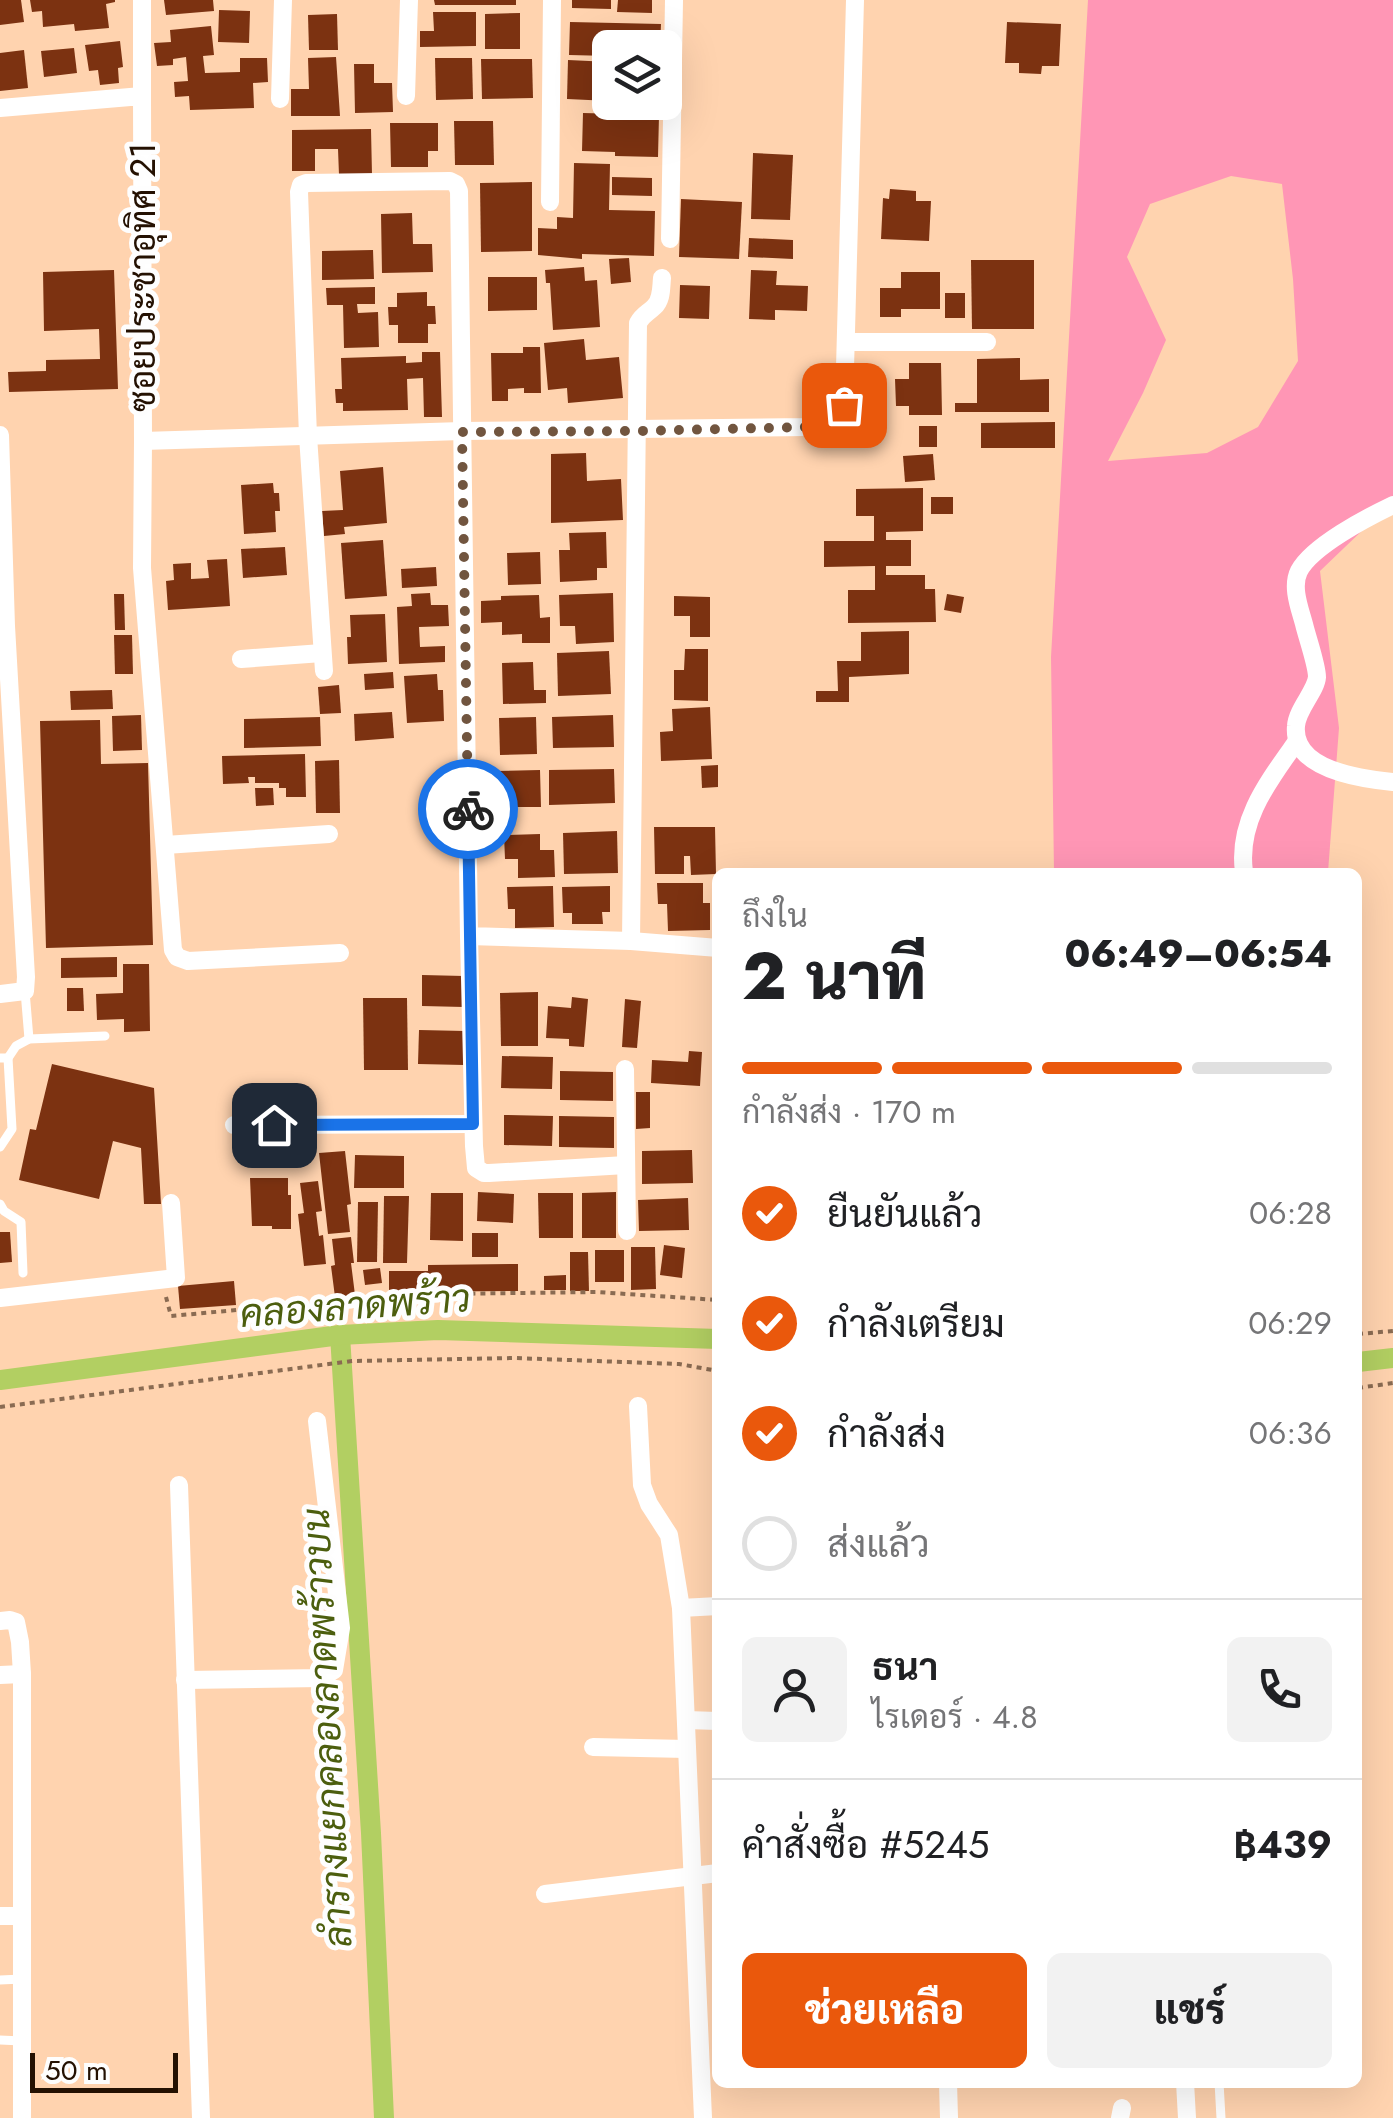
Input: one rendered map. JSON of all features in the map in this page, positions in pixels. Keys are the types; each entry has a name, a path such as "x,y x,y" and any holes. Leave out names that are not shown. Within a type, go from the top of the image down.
{"street":[{"path":"142,0 142,96"},
{"path":"280,99 283,0"},
{"path":"406,96 409,0"},
{"path":"550,202 552,0"},
{"path":"670,239 674,0"},
{"name":"ซอยประชาอุทิศ 21","path":"0,108 142,96 143,442 809,427 840,419 844,405 854,0"},
{"path":"241,659 323,662 308,436 301,185 450,181 459,191 474,1161 484,1173 626,1164"},
{"path":"631,940 638,323 643,314 656,306 662,278"},
{"path":"847,342 987,342"},
{"path":"0,435 3,626 25,991 0,994"},
{"path":"143,442 142,568 173,950 181,960 340,953"},
{"path":"1393,505 1320,548 1298,572 1296,594 1317,679 1296,726 1297,742 1316,762 1342,774 1393,782"},
{"path":"1243,868 1241,852 1245,828 1297,742"},
{"path":"164,845 329,834"},
{"path":"470,936 631,940 712,947"},
{"path":"625,1069 627,1231"},
{"path":"234,1125 473,1124"},
{"path":"0,1298 176,1278 171,1203"},
{"path":"638,1406 642,1485 649,1504 669,1534 680,1608 692,1874 708,2041 703,2118"},
{"path":"186,1680 321,1678 334,1670 342,1628 317,1421"},
{"path":"179,1485 201,2118"},
{"path":"680,1608 712,1606"},
{"path":"0,1621 16,1622 22,1674 22,2118"},
{"path":"0,1675 22,1674"},
{"path":"686,1720 712,1721"},
{"path":"593,1747 687,1749"},
{"path":"545,1894 712,1873"},
{"path":"0,1916 22,1916"},
{"path":"948,2088 950,2118"},
{"path":"1184,2088 1187,2118"}],"lane":[{"path":"25,991 28,1039"},
{"path":"0,1147 12,1129 4,1058 28,1039 105,1036"},
{"path":"0,1204 20,1222 24,1273"},
{"path":"0,1980 22,1980"},
{"path":"0,2040 22,2041"},
{"path":"1219,2088 1221,2118"}],"path":[{"path":"164,1288 171,1316 442,1294 596,1292 712,1300"},
{"path":"1362,1334 1393,1331"},
{"path":"0,1407 352,1362 514,1358 679,1364 712,1369"},
{"path":"1362,1387 1393,1383"}],"shaded area":[{"path":"1088,0 1393,0 1393,501 1320,571 1339,728 1328,868 1054,868 1051,657","holes":["1231,176 1282,184 1298,361 1258,427 1207,453 1108,461 1166,340 1127,257 1150,204"]}],"building":[{"path":"0,0 21,0 24,22 0,25"},
{"path":"30,0 115,2 106,4 109,28 75,31 74,24 43,27 42,11 32,12"},
{"path":"164,0 213,0 214,11 166,15"},
{"path":"434,0 516,0 516,5 435,5"},
{"path":"572,0 611,0 611,9 572,8"},
{"path":"618,0 652,0 652,13 617,12"},
{"path":"219,10 250,11 249,43 218,42"},
{"path":"433,12 476,12 476,46 420,47 420,31 434,31"},
{"path":"520,13 520,49 485,49 485,14"},
{"path":"337,14 338,50 309,50 308,15"},
{"path":"570,22 661,24 661,30 592,30 592,56 569,55"},
{"path":"1007,22 1061,24 1059,66 1042,66 1041,74 1019,73 1019,63 1005,63"},
{"path":"211,26 214,55 203,56 205,73 240,72 240,58 267,58 268,82 253,83 254,108 190,110 189,96 175,97 174,82 188,81 186,57 173,59 173,65 157,66 154,43 171,42 170,30"},
{"path":"120,41 123,67 118,68 119,83 100,85 98,70 89,71 85,45"},
{"path":"74,48 77,73 44,77 41,51"},
{"path":"24,50 28,88 0,91 0,53"},
{"path":"336,57 340,116 291,116 291,89 309,89 308,58"},
{"path":"435,58 472,58 473,99 436,100"},
{"path":"481,59 532,59 533,98 482,99"},
{"path":"568,60 592,61 592,100 567,99"},
{"path":"354,64 374,64 374,83 392,83 393,112 355,113"},
{"path":"583,113 592,113 592,120 659,120 658,157 582,151"},
{"path":"454,121 493,121 494,165 455,165"},
{"path":"390,123 438,123 438,151 428,151 428,167 391,167"},
{"path":"371,129 372,175 339,175 338,149 315,149 315,171 292,171 292,130"},
{"path":"753,153 793,155 790,220 751,219"},
{"path":"574,163 610,164 609,210 655,211 654,256 582,254 582,259 538,255 538,228 557,229 557,217 573,218"},
{"path":"612,177 652,178 652,196 612,195"},
{"path":"532,182 532,251 481,252 480,183"},
{"path":"890,189 916,191 916,201 931,201 929,241 881,239 883,198 889,199"},
{"path":"681,199 742,202 739,259 679,257"},
{"path":"412,213 413,244 432,244 433,272 382,273 381,214"},
{"path":"749,238 793,240 793,259 748,257"},
{"path":"373,250 374,279 322,280 322,251"},
{"path":"629,258 631,282 611,284 609,259"},
{"path":"971,260 1034,260 1034,329 972,329"},
{"path":"584,267 585,281 597,280 600,327 553,330 550,283 546,283 545,270"},
{"path":"114,270 118,389 9,392 8,372 46,371 46,360 100,359 99,329 44,331 43,272"},
{"path":"751,270 777,271 776,285 808,286 807,311 775,310 775,320 749,319"},
{"path":"901,272 940,272 940,309 901,309 901,317 880,317 880,288 901,288"},
{"path":"488,277 537,277 537,310 488,311"},
{"path":"680,285 710,286 709,319 679,318"},
{"path":"375,287 375,304 357,304 358,313 378,312 379,347 344,348 343,305 327,305 326,288"},
{"path":"427,292 427,306 435,306 436,324 428,324 428,343 398,343 398,325 389,325 388,307 397,307 397,293"},
{"path":"945,293 965,293 965,318 945,318"},
{"path":"584,339 586,360 619,357 623,398 568,403 567,388 548,390 544,343"},
{"path":"523,347 540,347 541,393 508,389 508,401 492,401 491,353 523,353"},
{"path":"422,352 440,352 442,417 424,417 423,378 407,379 408,410 343,411 343,403 336,403 335,389 342,389 341,358 406,356 406,363 422,362"},
{"path":"1020,358 1020,380 1049,379 1049,412 955,412 955,403 977,403 977,359"},
{"path":"909,363 941,363 942,415 909,415 909,406 896,406 895,379 909,379"},
{"path":"1055,422 1055,448 981,448 981,423"},
{"path":"919,426 937,426 937,447 919,447"},
{"path":"586,453 587,481 621,479 623,520 551,523 551,454"},
{"path":"933,454 935,480 905,482 903,456"},
{"path":"383,467 387,523 344,527 345,534 324,536 322,511 343,510 340,471"},
{"path":"273,483 274,493 279,493 276,532 244,534 241,485"},
{"path":"923,488 923,531 886,532 886,540 911,540 911,566 886,566 886,575 925,575 925,589 935,589 936,622 848,623 848,590 875,590 875,566 824,567 824,541 874,541 874,516 856,516 856,489"},
{"path":"931,497 953,497 953,514 931,514"},
{"path":"606,532 607,568 597,568 597,580 560,582 559,550 570,550 569,533"},
{"path":"383,540 387,596 345,599 341,543"},
{"path":"285,547 287,575 243,578 241,549"},
{"path":"540,552 541,584 508,585 507,553"},
{"path":"227,559 230,606 168,610 166,581 174,580 173,564 191,563 191,579 209,578 207,560"},
{"path":"436,567 437,586 402,588 401,569"},
{"path":"430,593 431,605 448,605 449,626 419,627 420,647 445,646 445,662 399,664 397,607 412,606 411,594"},
{"path":"613,593 614,642 576,644 575,626 560,626 559,595"},
{"path":"114,594 124,594 125,630 115,630"},
{"path":"947,594 964,597 961,613 944,610"},
{"path":"539,595 540,618 550,617 550,643 522,643 522,634 502,635 502,622 481,623 481,601"},
{"path":"674,596 710,597 710,637 690,637 690,616 674,616"},
{"path":"385,614 387,662 348,664 350,615"},
{"path":"909,631 909,674 849,677 849,702 816,702 816,691 838,691 837,661 861,661 861,632"},
{"path":"114,635 132,635 133,674 115,674"},
{"path":"685,649 708,649 708,701 674,700 674,670 684,670"},
{"path":"609,651 611,694 558,696 557,653"},
{"path":"533,662 534,690 546,690 546,703 503,704 502,663"},
{"path":"393,672 394,688 365,690 364,674"},
{"path":"437,674 438,690 443,690 444,721 407,723 404,676"},
{"path":"339,685 341,713 320,714 318,687"},
{"path":"112,690 113,709 71,710 70,691"},
{"path":"710,707 712,759 661,761 660,732 673,731 672,709"},
{"path":"392,712 394,738 355,741 354,714"},
{"path":"141,715 142,750 113,751 112,716"},
{"path":"613,715 614,747 553,748 552,717"},
{"path":"320,717 321,746 244,748 244,719"},
{"path":"536,717 537,754 500,755 499,718"},
{"path":"100,720 101,764 148,763 153,945 46,948 40,721"},
{"path":"305,754 306,797 286,797 286,788 279,788 279,783 255,783 255,777 248,777 249,783 223,784 222,756"},
{"path":"339,760 340,813 316,813 315,761"},
{"path":"718,765 718,787 702,788 701,766"},
{"path":"614,769 615,803 549,805 549,770"},
{"path":"540,770 541,807 509,807 509,796 497,796 497,771"},
{"path":"255,788 273,788 274,805 256,806"},
{"path":"654,827 715,827 716,868 712,868 712,874 691,875 690,856 684,856 684,874 655,874"},
{"path":"617,831 618,873 564,874 563,833"},
{"path":"540,834 540,850 554,850 555,877 518,878 518,859 505,859 504,835"},
{"path":"657,883 703,883 703,903 710,903 710,930 668,931 667,904 658,904"},
{"path":"553,886 554,927 515,928 515,909 508,909 507,887"},
{"path":"610,886 610,912 602,912 603,924 572,924 572,913 563,913 562,887"},
{"path":"117,957 117,977 61,978 61,958"},
{"path":"123,964 149,964 150,1031 124,1032 124,1019 97,1020 96,994 123,993"},
{"path":"422,975 464,976 464,1007 422,1006"},
{"path":"67,988 83,988 84,1011 67,1011"},
{"path":"538,992 538,1046 501,1046 500,993"},
{"path":"572,997 588,999 584,1047 569,1046 569,1039 546,1038 548,1006 571,1008"},
{"path":"363,998 407,998 408,1070 364,1070"},
{"path":"625,999 641,1001 637,1048 622,1047"},
{"path":"419,1030 465,1031 464,1065 418,1064"},
{"path":"689,1051 702,1052 700,1086 651,1083 652,1060 688,1062"},
{"path":"502,1056 553,1057 552,1089 501,1088"},
{"path":"52,1064 154,1088 161,1204 144,1204 141,1148 113,1141 99,1199 19,1180 30,1129 36,1130"},
{"path":"560,1071 613,1072 613,1101 560,1100"},
{"path":"636,1092 650,1092 650,1128 636,1129"},
{"path":"504,1115 553,1116 552,1146 504,1145"},
{"path":"559,1116 614,1117 614,1148 559,1147"},
{"path":"692,1150 693,1183 642,1184 642,1151"},
{"path":"345,1151 350,1232 328,1234 319,1153"},
{"path":"355,1155 404,1156 404,1188 354,1188"},
{"path":"250,1178 288,1178 291,1229 252,1226"},
{"path":"318,1181 322,1211 316,1212 326,1264 304,1266 298,1214 304,1213 300,1183"},
{"path":"478,1192 514,1194 513,1223 477,1221"},
{"path":"616,1192 616,1238 582,1238 582,1193"},
{"path":"431,1193 463,1193 463,1241 430,1240"},
{"path":"538,1193 573,1193 573,1238 539,1238"},
{"path":"384,1196 409,1196 407,1263 383,1263"},
{"path":"688,1198 689,1230 639,1231 638,1200"},
{"path":"358,1202 378,1202 377,1262 357,1262"},
{"path":"0,1232 10,1232 12,1262 0,1263"},
{"path":"472,1233 498,1233 498,1257 472,1257"},
{"path":"351,1237 355,1295 335,1297 332,1239"},
{"path":"664,1245 685,1248 682,1278 660,1275"},
{"path":"631,1247 655,1247 656,1289 631,1290"},
{"path":"595,1250 624,1250 624,1282 595,1282"},
{"path":"570,1252 588,1252 589,1291 570,1291"},
{"path":"518,1264 518,1291 389,1292 389,1271 428,1271 428,1265"},
{"path":"380,1268 382,1283 365,1285 363,1270"},
{"path":"566,1275 566,1290 544,1290 544,1276"},
{"path":"234,1281 236,1305 180,1309 178,1286"}],"waterway":[{"name":"คลองลาดพร้าว","path":"0,1380 340,1335 438,1330 712,1339"},
{"name":"ลำรางแยกคลองลาดพร้าวบน","path":"340,1335 371,1833 384,2118"},
{"name":"คลองลาดพร้าว","path":"1362,1362 1393,1358"}],"way so far":[{"path":"468,809 462,432 809,427 840,419 844,405"}],"route":[{"path":"274,1125 473,1124 468,809"}]}
